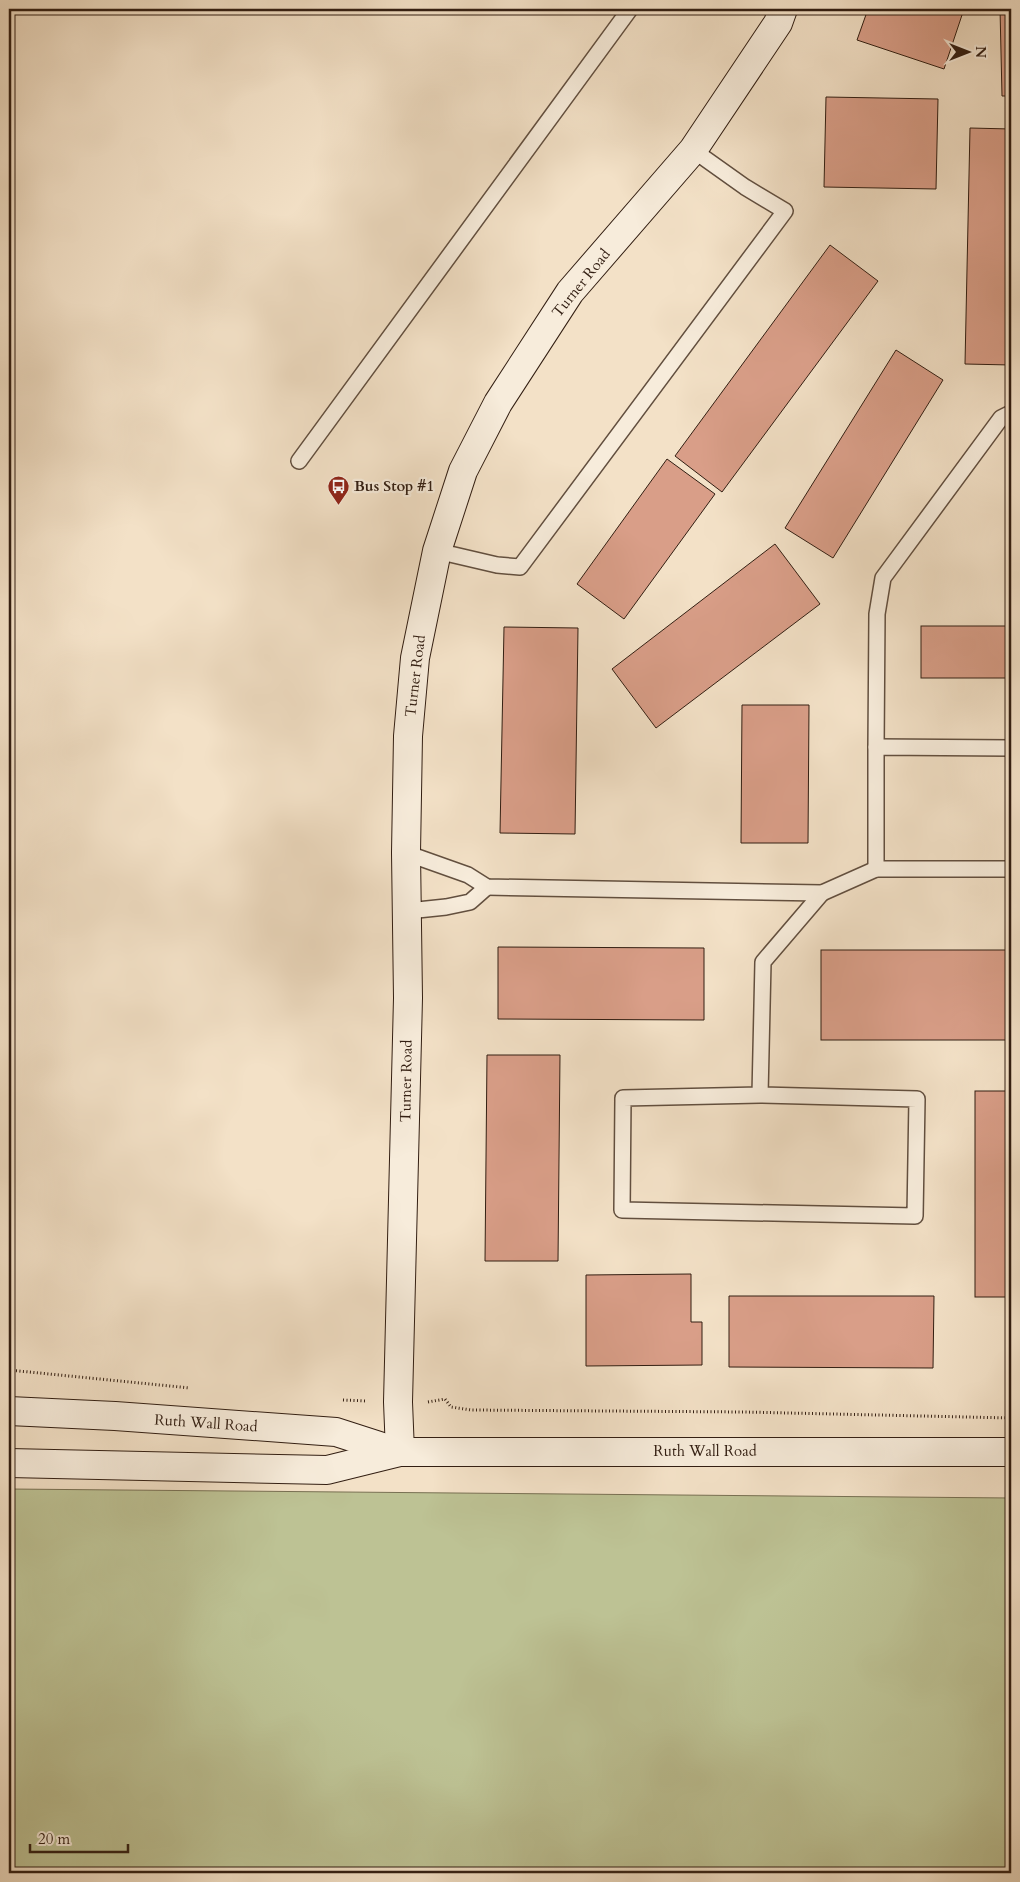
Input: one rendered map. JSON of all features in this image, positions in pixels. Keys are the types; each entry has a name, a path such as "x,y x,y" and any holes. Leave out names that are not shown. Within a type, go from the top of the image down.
{"street":[{"name":"Turner Road","path":"400,1452 398,1402 408,998 406,852 408,736 415,658 437,551 463,471 498,403 570,292 693,150 778,23 783,9"},
{"name":"Ruth Wall Road","path":"9,1411 336,1432 400,1452"},
{"name":"Ruth Wall Road","path":"9,1463 327,1470 400,1452 1011,1452"}],"lane":[{"path":"299,461 630,9"},
{"path":"437,551 497,565 520,567 785,211 693,150"},
{"path":"876,869 877,614 883,578 1001,418 1011,413"},
{"path":"876,747 1011,748"},
{"path":"406,852 468,875 486,887 822,893 876,869 1011,869"},
{"path":"408,911 446,907 470,902 486,887"},
{"path":"760,1095 763,962 822,893"},
{"path":"760,1095 917,1099 915,1216 622,1210 623,1098 760,1095"}],"path":[{"path":"9,1370 191,1388"},
{"path":"339,1400 436,1402 445,1399 451,1406 471,1410 1011,1418"}],"green space":[{"path":"9,1489 1011,1498 1011,1873 9,1873"}],"building":[{"path":"868,9 964,9 944,69 857,40"},
{"path":"1000,9 1011,9 1011,96 1002,96"},
{"path":"826,97 938,99 936,189 824,187"},
{"path":"970,128 1011,129 1011,365 965,364"},
{"path":"830,245 878,281 722,492 675,456"},
{"path":"896,350 943,380 833,558 785,528"},
{"path":"667,459 715,494 624,619 577,584"},
{"path":"775,544 820,604 656,728 612,669"},
{"path":"921,626 1011,626 1011,678 921,678"},
{"path":"504,627 578,628 575,834 500,833"},
{"path":"742,705 809,705 808,843 741,843"},
{"path":"498,947 704,948 704,1020 498,1019"},
{"path":"821,950 1011,950 1011,1040 821,1040"},
{"path":"487,1055 560,1055 558,1261 485,1261"},
{"path":"975,1091 1011,1091 1011,1297 975,1297"},
{"path":"691,1274 691,1322 702,1322 702,1365 586,1366 586,1275"},
{"path":"729,1296 934,1296 933,1368 729,1367"}],"place":[{"name":"Bus Stop #1","path":"338,505"}]}
